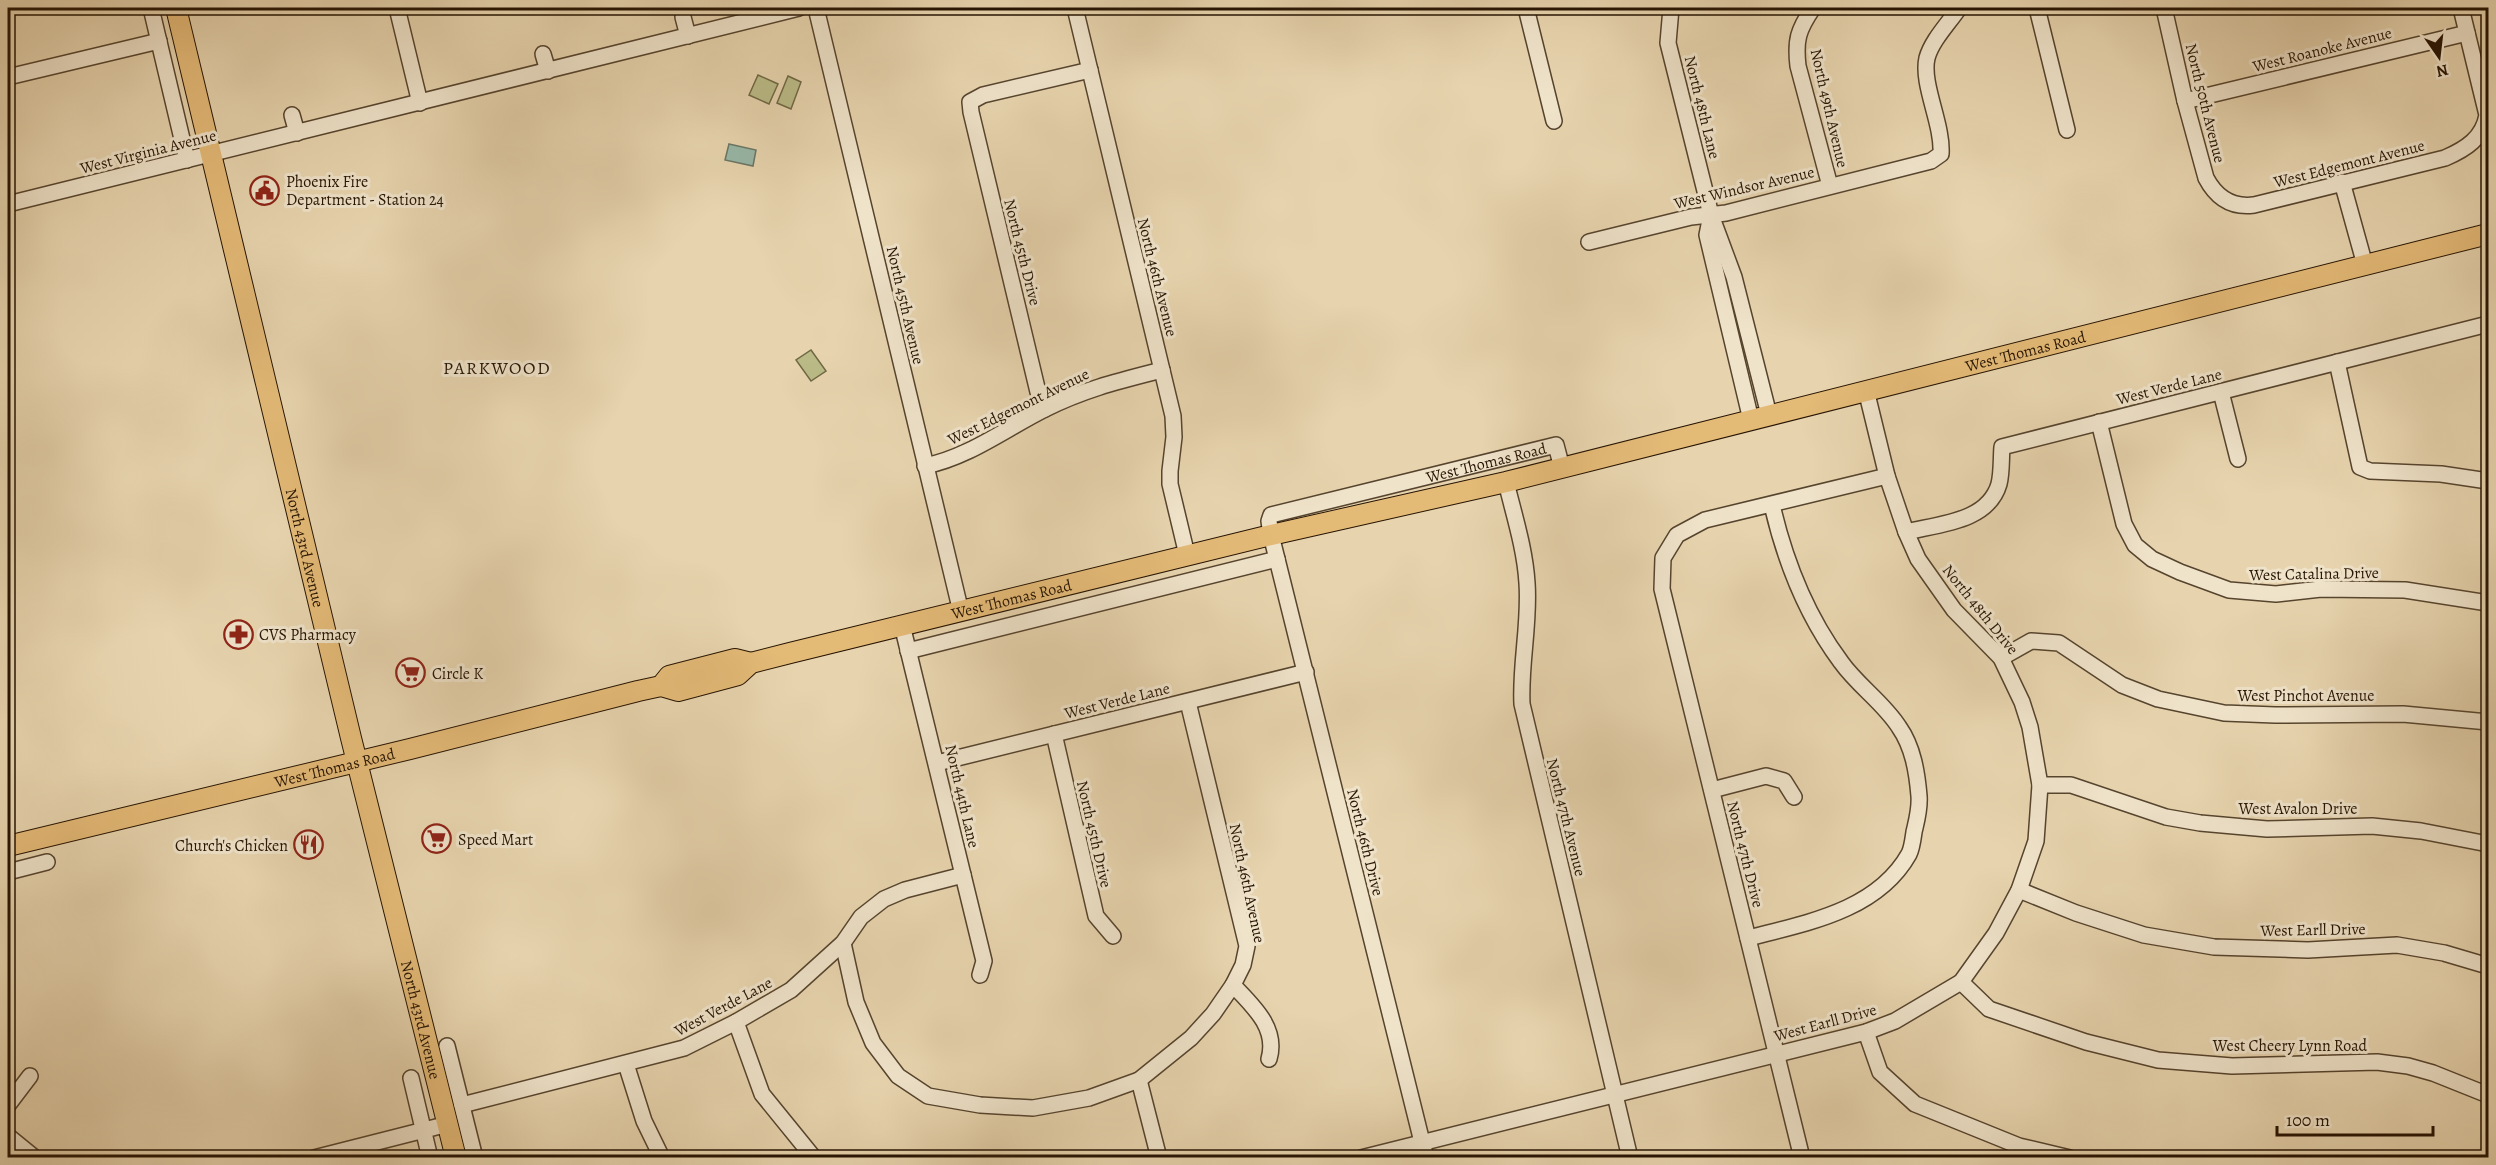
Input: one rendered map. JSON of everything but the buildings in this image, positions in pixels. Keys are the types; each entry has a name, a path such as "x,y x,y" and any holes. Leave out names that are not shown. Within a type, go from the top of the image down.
{"main road":[{"name":"North 43rd Avenue","path":"176,8 357,762 456,1158"},
{"name":"West Thomas Road","path":"8,846 661,686 678,691 738,675 751,663 1187,555 1506,482 2488,234"}],"street":[{"path":"151,8 187,160"},
{"path":"397,8 420,103"},
{"name":"West Virginia Avenue","path":"8,204 799,8"},
{"name":"North 45th Avenue","path":"816,8 961,612"},
{"name":"North 46th Avenue","path":"1075,8 1173,416 1174,437 1170,484 1187,555"},
{"path":"1526,8 1554,121"},
{"name":"North 48th Lane","path":"1671,8 1668,43 1711,215 1707,235 1760,417"},
{"name":"North 49th Avenue","path":"1813,8 1800,28 1796,48 1798,66 1830,186"},
{"name":"West Windsor Avenue","path":"1589,242 1691,217 1711,215 1930,161 1941,154 1942,140 1926,60 1931,48 1959,8"},
{"path":"2037,8 2067,130"},
{"name":"North 50th Avenue","path":"2164,8 2185,101 2206,178 2212,189 2224,200"},
{"path":"2461,8 2467,33"},
{"path":"683,17 687,36"},
{"name":"West Edgemont Avenue","path":"2224,200 2240,207 2254,205 2445,158 2461,151 2485,127 2487,115 2467,33"},
{"name":"West Roanoke Avenue","path":"2185,101 2467,33"},
{"path":"8,77 159,41"},
{"path":"543,54 548,71"},
{"name":"North 45th Drive","path":"1045,409 1036,380 970,102 983,95 1089,70"},
{"path":"292,115 297,133"},
{"path":"2342,182 2364,265"},
{"name":"West Verde Lane","path":"1906,532 1968,517 1989,504 1999,483 2002,447 2488,324"},
{"path":"2337,362 2360,467 2370,471 2441,474 2488,481"},
{"name":"West Edgemont Avenue","path":"926,466 966,453 1045,409 1102,384 1162,370"},
{"name":"North 48th Drive","path":"1866,390 1887,476 1918,559 1954,610 2001,658 2022,702 2030,727 2040,785 2036,841 2019,890"},
{"path":"2221,392 2238,459"},
{"name":"West Catalina Drive","path":"2099,422 2124,524 2135,545 2152,560 2229,590 2276,594 2321,589 2405,590 2488,603"},
{"name":"West Thomas Road","path":"1271,535 1269,521 1271,515 1556,445 1562,468"},
{"path":"1748,938 1812,921 1852,907 1888,881 1909,853 1920,809 1917,774 1910,748 1900,727 1885,708 1842,663 1808,609 1786,560 1772,505 1887,476"},
{"name":"North 47th Avenue","path":"1506,482 1522,550 1527,584 1522,658 1522,704 1630,1158"},
{"name":"North 47th Drive","path":"1772,505 1705,520 1677,535 1663,558 1662,589 1802,1158"},
{"name":"North 46th Drive","path":"1271,535 1426,1158"},
{"name":"West Thomas Road","path":"908,651 1277,559"},
{"name":"North 44th Lane","path":"902,625 984,961 980,975"},
{"name":"West Pinchot Avenue","path":"2001,658 2031,641 2059,643 2122,685 2158,699 2224,713 2403,714 2488,722"},
{"name":"West Verde Lane","path":"937,763 1306,672"},
{"name":"North 46th Avenue","path":"1188,702 1247,946 1243,965 1233,985"},
{"name":"North 45th Drive","path":"1053,734 1096,916 1113,936"},
{"path":"1712,790 1766,776 1784,781 1794,796"},
{"name":"West Avalon Drive","path":"2040,785 2071,785 2156,814 2200,823 2267,829 2372,826 2421,831 2488,844"},
{"path":"8,872 47,862"},
{"name":"West Verde Lane","path":"462,1105 626,1065 684,1048 736,1022 791,990 843,943 861,916 884,899 905,890 963,875"},
{"name":"West Earll Drive","path":"1361,1158 1866,1032 1895,1021 1961,982 1996,933 2019,890 2076,913 2144,935 2214,947 2308,950 2397,945 2444,953 2488,966"},
{"path":"843,943 856,1002 873,1043 898,1076 928,1096 980,1106 1033,1108 1089,1098 1139,1080 1191,1038 1213,1014 1233,985 1255,1007 1266,1024 1273,1046 1269,1059"},
{"name":"West Cheery Lynn Road","path":"1961,982 1989,1009 2086,1042 2158,1060 2232,1066 2377,1062 2408,1066 2433,1073 2488,1095"},
{"path":"736,1022 762,1094 814,1158"},
{"path":"1866,1032 1880,1072 1915,1104 2019,1146 2070,1158"},
{"name":"North 43rd Avenue","path":"447,1046 475,1158"},
{"path":"626,1065 644,1121 662,1158"},
{"path":"8,1105 30,1076"},
{"name":"North 43rd Avenue","path":"411,1078 430,1158"},
{"path":"1139,1080 1159,1158"},
{"path":"314,1158 448,1124"},
{"path":"8,1136 35,1158"}],"green space":[{"path":"758,75 778,84 769,104 749,95"},
{"path":"788,76 801,82 791,109 777,103"},
{"path":"811,350 826,371 811,381 796,360"}],"shaded area":[{"path":"729,144 756,150 753,166 725,160"}],"place":[{"name":"Phoenix Fire Department - Station 24","path":"265,190"},
{"name":"CVS Pharmacy","path":"238,634"},
{"name":"Circle K","path":"411,673"},
{"name":"Speed Mart","path":"437,839"},
{"name":"Church's Chicken","path":"309,845"}],"district":[{"name":"PARKWOOD","path":"497,368"}]}
